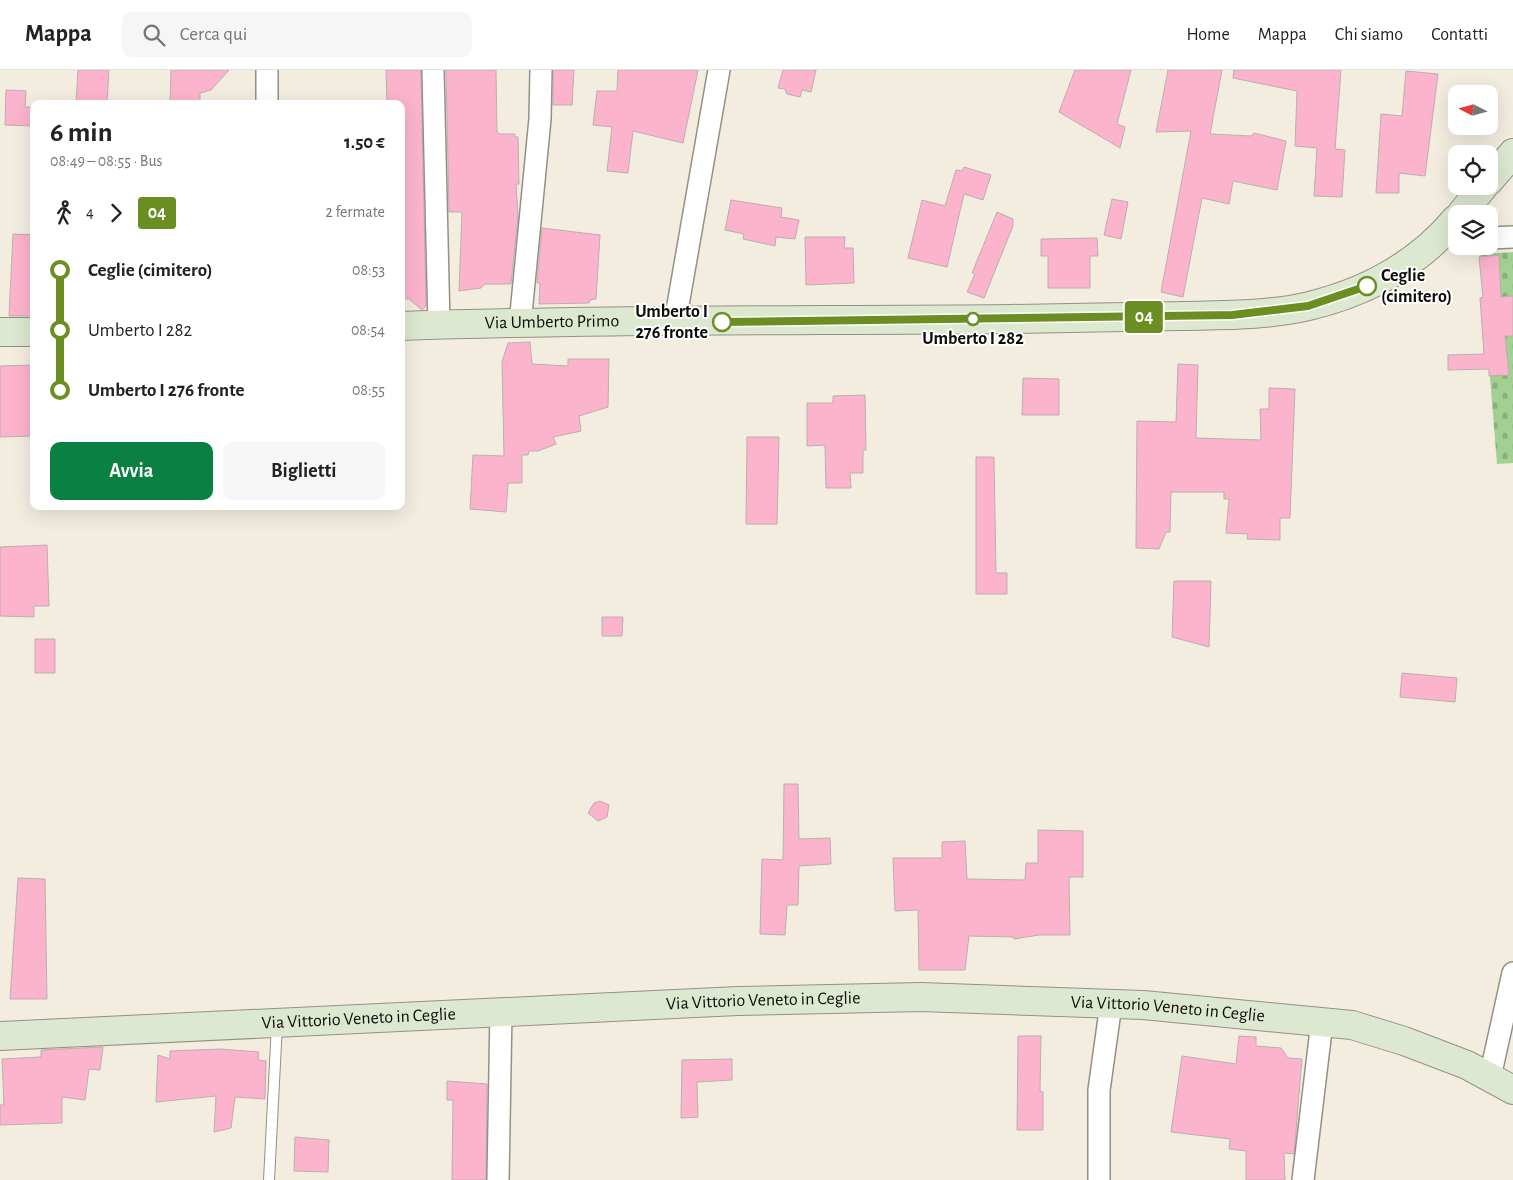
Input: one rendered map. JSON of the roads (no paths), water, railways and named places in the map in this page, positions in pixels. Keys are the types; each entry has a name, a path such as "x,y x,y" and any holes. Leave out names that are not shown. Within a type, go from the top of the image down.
{"main road":[{"path":"1498,170 1513,153"},
{"name":"Via Umberto Primo","path":"405,326 1232,315 1308,306 1356,291 1400,269 1448,231"},
{"path":"0,332 30,332"},
{"name":"Via Vittorio Veneto in Ceglie","path":"0,1036 738,1000 921,997 1111,1004 1352,1025 1404,1041 1467,1065 1513,1090"}],"street":[{"path":"267,70 268,100"},
{"path":"433,70 440,325"},
{"path":"520,324 540,119 540,70"},
{"path":"675,322 719,70"},
{"path":"1498,238 1513,237"},
{"path":"1490,1077 1513,973"},
{"path":"1099,1180 1099,1090 1111,1004"},
{"path":"498,1180 501,1011"},
{"path":"1303,1180 1322,1022"}],"lane":[{"path":"269,1180 278,1021"}],"place":[{"name":"Ceglie (cimitero)","path":"1367,286"},
{"name":"Umberto I 282","path":"973,319"},
{"name":"Umberto I 276 fronte","path":"722,322"}]}
